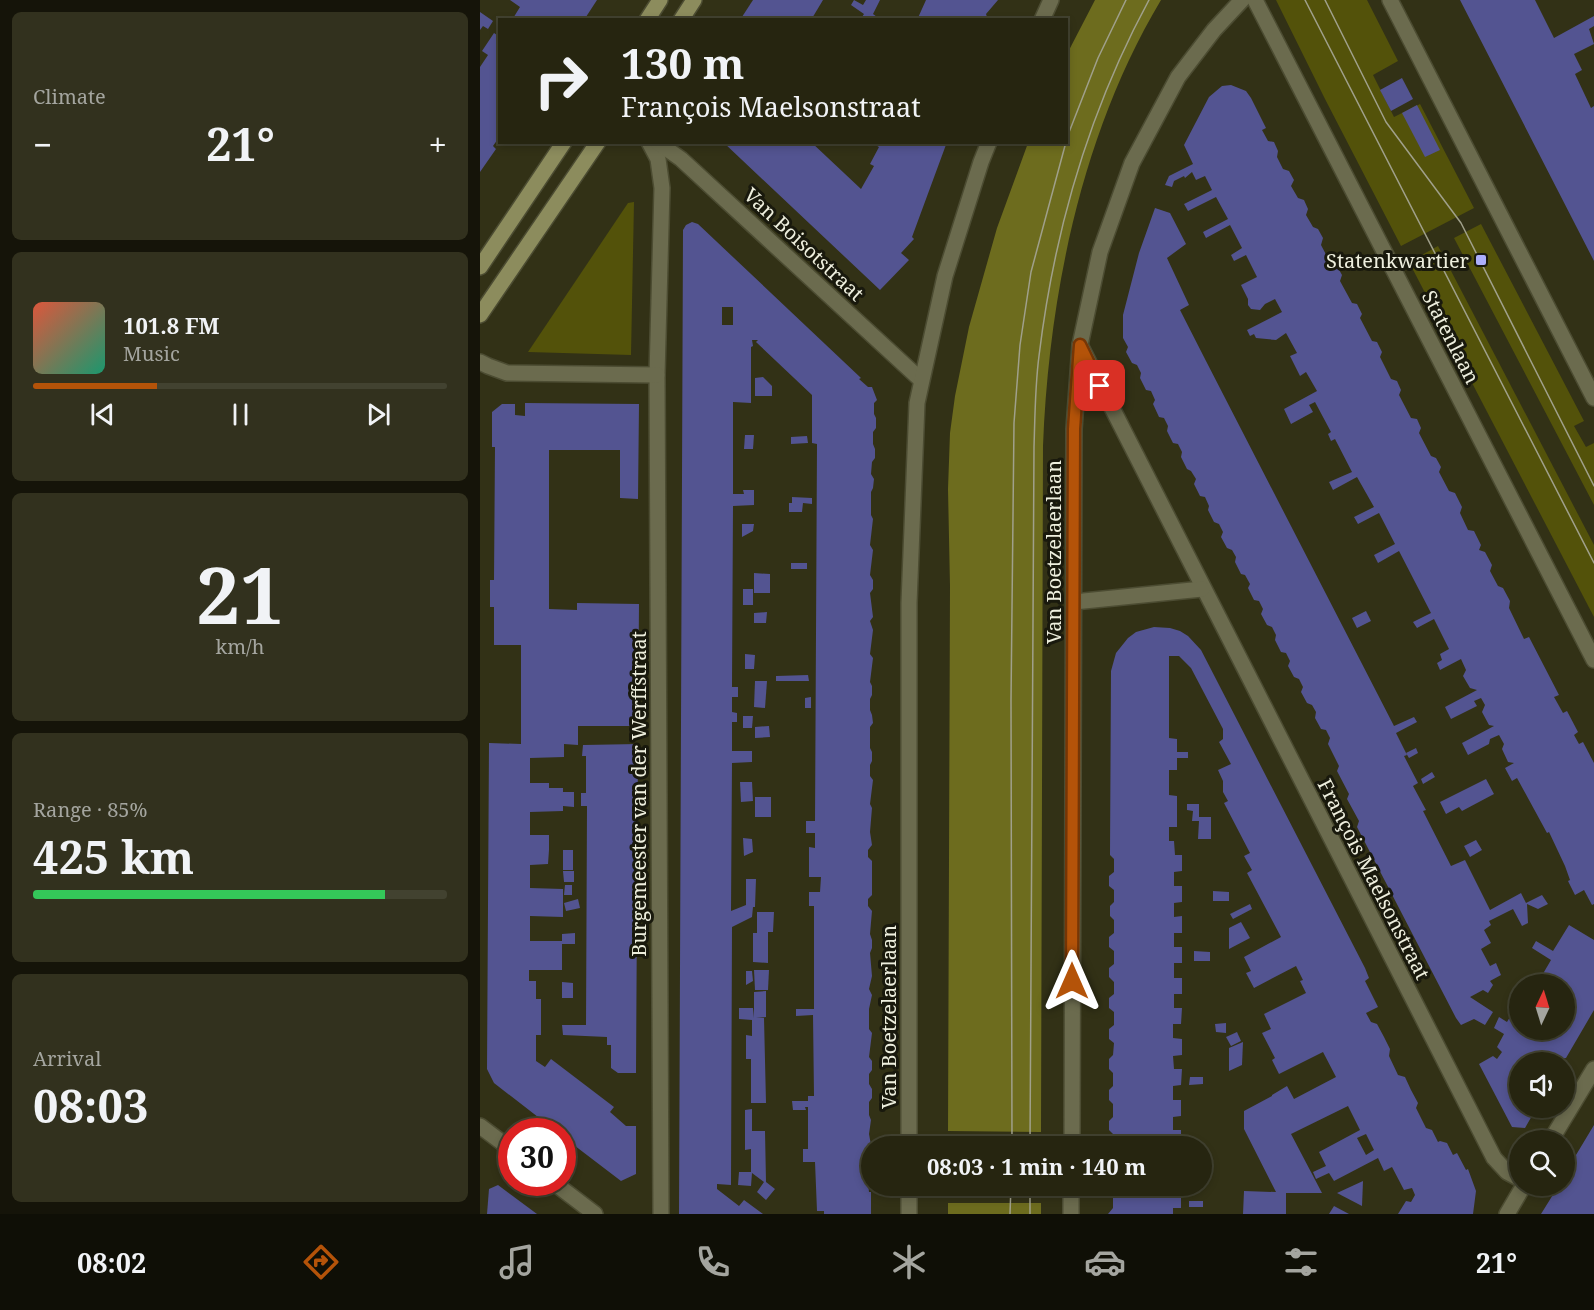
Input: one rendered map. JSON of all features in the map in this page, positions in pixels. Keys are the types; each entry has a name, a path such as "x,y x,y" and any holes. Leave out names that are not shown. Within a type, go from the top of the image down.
{"main road":[{"path":"648,18 660,0"},
{"path":"682,18 694,0"},
{"path":"480,267 563,144"},
{"path":"480,315 597,144"}],"street":[{"path":"1043,18 1051,0"},
{"name":"Van Boetzelaerlaan","path":"1071,1136 1074,429 1080,345 1100,252 1132,163 1178,77 1214,30 1242,0"},
{"name":"Statenlaan","path":"1255,0 1594,660"},
{"path":"1390,0 1594,398"},
{"name":"Burgemeester van der Werffstraat","path":"650,144 658,159 662,188 657,375 661,1214"},
{"name":"Van Boisotstraat","path":"660,144 681,159 921,380"},
{"name":"Van Boetzelaerlaan","path":"909,1136 909,603 917,403 945,276 988,144"},
{"path":"662,188 681,159"},
{"name":"François Maelsonstraat","path":"1080,345 1202,589 1494,1158 1509,1173"},
{"path":"480,362 507,373 657,375"},
{"path":"1074,602 1202,589"},
{"path":"1557,1130 1594,1069"},
{"path":"480,1126 498,1140"},
{"path":"571,1196 595,1214"},
{"path":"909,1196 909,1214"},
{"path":"1071,1196 1071,1214"},
{"path":"1507,1214 1518,1196"}],"shaded area":[{"path":"1095,0 1161,0 1133,51 1110,104 1091,159 1062,273 1053,331 1043,446 1041,1132 948,1131 950,586 948,489 950,433 969,327 997,228 1028,144 1068,144 1068,52"},
{"path":"1276,0 1367,0 1398,61 1373,75 1394,117 1420,104 1474,208 1401,246"},
{"path":"634,202 631,355 528,352 628,203"},
{"path":"1481,224 1584,421 1574,426 1586,447 1594,443 1594,505 1454,238"},
{"path":"1438,246 1594,545 1594,617 1409,262"},
{"path":"948,1203 1041,1203 1041,1214 948,1214"}],"building":[{"path":"510,0 597,0 585,18 513,18 520,7"},
{"path":"753,0 823,0 812,18 741,18"},
{"path":"854,0 863,5 866,0 880,0 873,14 878,18 861,18 864,14 851,5"},
{"path":"926,0 998,0 986,14 987,18 918,18"},
{"path":"1460,0 1535,0 1554,38 1594,16 1594,26 1589,29 1594,44 1574,54 1582,70 1575,74 1591,108 1594,106 1594,261"},
{"path":"480,12 493,21 488,29 483,26 480,30"},
{"path":"494,33 498,36 498,139 493,146 496,149 480,172 480,67 488,55 482,51"},
{"path":"1402,78 1413,99 1391,111 1380,90"},
{"path":"1231,85 1246,91 1251,98 1266,128 1262,130 1268,141 1274,142 1278,151 1277,157 1283,169 1289,171 1294,180 1291,186 1298,198 1304,200 1308,209 1306,215 1323,238 1321,245 1331,264 1337,266 1342,275 1340,281 1352,303 1357,304 1362,314 1360,318 1372,341 1377,342 1382,352 1380,357 1391,379 1397,381 1401,390 1399,395 1411,418 1417,419 1421,428 1419,433 1431,456 1436,458 1441,467 1439,472 1449,491 1455,493 1462,507 1460,513 1468,530 1474,531 1481,545 1479,550 1485,552 1492,565 1490,571 1510,601 1509,608 1524,639 1529,637 1559,695 1554,697 1563,713 1567,711 1578,732 1574,735 1579,744 1583,742 1594,763 1594,904 1592,905 1584,890 1575,895 1568,881 1570,880 1565,866 1549,832 1547,833 1517,778 1512,781 1505,768 1514,763 1508,762 1502,749 1504,744 1499,735 1490,739 1489,744 1468,755 1462,743 1494,726 1489,725 1482,712 1485,705 1481,698 1474,701 1477,706 1451,719 1445,707 1477,690 1470,688 1463,676 1466,670 1461,659 1440,670 1437,663 1442,660 1440,654 1449,649 1434,619 1417,628 1413,622 1431,613 1399,551 1378,563 1374,555 1395,544 1379,513 1358,524 1354,517 1374,507 1357,477 1333,490 1329,482 1352,472 1335,439 1331,441 1328,434 1331,432 1315,402 1309,405 1313,412 1291,424 1284,409 1317,391 1306,372 1300,376 1290,356 1297,353 1286,333 1276,340 1256,338 1254,334 1250,336 1247,330 1282,312 1275,299 1265,304 1260,310 1251,309 1248,305 1248,299 1241,285 1257,277 1246,255 1234,261 1231,255 1242,248 1230,225 1206,238 1203,232 1228,219 1216,197 1188,211 1184,204 1212,190 1205,176 1196,180 1192,172 1185,178 1184,176 1174,181 1172,187 1165,185 1169,176 1193,164 1184,145 1209,97 1222,86"},
{"path":"1417,105 1440,150 1425,157 1402,113"},
{"path":"725,144 813,144 861,189 874,166 870,164 879,147 874,144 946,144 912,237 914,239 901,253 909,260 880,290"},
{"path":"1155,208 1170,213 1186,244 1167,258 1189,305 1180,310 1394,726 1414,717 1417,722 1396,733 1407,755 1404,756 1418,783 1413,786 1426,810 1423,811 1451,866 1465,860 1490,910 1521,893 1526,903 1542,895 1548,904 1538,909 1527,904 1528,923 1522,926 1513,909 1489,921 1491,925 1484,930 1491,943 1481,949 1490,966 1496,963 1501,975 1490,981 1493,985 1488,993 1483,990 1470,997 1493,1012 1485,1025 1474,1019 1461,1025 1456,1018 1357,827 1359,821 1347,799 1349,794 1337,771 1339,766 1328,744 1330,738 1326,730 1321,729 1315,718 1316,712 1301,692 1303,687 1288,666 1290,661 1286,653 1281,652 1272,627 1267,625 1261,614 1263,609 1259,601 1254,600 1248,588 1250,584 1245,575 1241,574 1235,562 1236,557 1221,537 1223,532 1219,524 1214,522 1205,497 1200,496 1194,484 1196,479 1187,469 1178,444 1173,443 1164,418 1159,417 1153,404 1155,400 1151,391 1146,390 1137,365 1132,363 1126,352 1128,347 1123,338 1123,315 1139,253"},
{"path":"692,222 698,224 861,378 859,379 868,387 872,387 877,400 874,403 876,428 873,432 875,458 872,462 871,474 874,479 871,492 873,519 870,545 873,550 870,575 873,580 873,589 870,593 873,617 870,621 873,630 870,654 873,658 870,710 873,723 870,727 872,761 870,776 873,780 870,804 872,808 870,832 872,845 868,850 868,857 872,861 872,895 868,899 868,906 872,911 870,953 872,976 869,989 872,995 869,1029 872,1033 869,1057 872,1061 872,1070 869,1074 869,1084 872,1089 872,1098 869,1102 871,1120 869,1136 861,1136 861,1196 871,1196 871,1214 824,1214 824,1211 817,1211 815,1162 803,1162 803,1149 808,1149 808,1107 805,1107 806,1110 793,1110 792,1101 808,1101 808,1096 814,1096 813,1015 796,1016 796,1009 814,1009 814,906 809,906 809,892 820,892 821,877 809,877 809,847 815,848 815,833 806,833 806,821 815,821 817,444 812,443 812,395 756,342 758,340 752,340 751,403 733,402 733,494 744,494 743,490 754,490 754,505 733,506 732,687 738,687 738,697 732,697 732,712 737,713 737,722 732,722 732,751 752,751 752,762 732,763 731,911 746,905 746,879 756,879 755,907 753,907 752,917 732,927 731,1185 717,1184 717,1189 739,1206 744,1200 763,1214 679,1214 683,230","holes":["722,307 733,307 733,325 722,325"]},
{"path":"763,377 772,386 772,396 755,396 755,378"},
{"path":"525,403 639,404 638,499 620,498 620,450 549,450 549,609 577,610 577,603 639,604 638,726 578,726 578,745 564,744 564,757 530,758 530,783 549,783 549,788 563,788 563,792 574,792 574,807 563,806 563,811 530,812 530,835 549,835 549,850 548,864 530,865 530,888 563,889 563,917 530,916 530,941 562,941 562,934 575,933 575,944 562,944 562,970 529,970 529,981 536,981 536,999 541,999 541,1035 536,1035 536,1061 545,1067 551,1059 614,1107 610,1112 626,1126 636,1126 636,1174 621,1181 576,1147 576,1118 539,1118 494,1083 487,1069 489,743 521,744 521,645 494,645 494,607 490,607 490,580 494,580 495,447 492,447 492,412 502,404 515,404 515,415 525,416"},
{"path":"745,435 754,435 753,449 744,449"},
{"path":"807,436 808,443 791,444 791,437"},
{"path":"792,497 812,498 812,504 803,503 802,512 789,512"},
{"path":"742,524 754,524 753,531 742,537"},
{"path":"791,563 807,563 807,569 791,569"},
{"path":"754,573 770,574 770,593 754,593"},
{"path":"743,589 753,589 753,605 743,605"},
{"path":"1366,611 1371,621 1357,628 1352,618"},
{"path":"767,612 766,623 754,623 754,613"},
{"path":"1154,627 1170,628 1188,636 1201,650 1365,968 1369,978 1365,981 1378,1007 1366,1013 1371,1022 1377,1024 1384,1037 1390,1049 1389,1056 1398,1075 1405,1077 1418,1103 1416,1108 1426,1128 1432,1130 1438,1142 1447,1143 1453,1155 1457,1153 1466,1170 1468,1169 1476,1191 1473,1214 1398,1214 1406,1201 1411,1202 1415,1195 1412,1188 1404,1190 1392,1167 1384,1171 1378,1158 1334,1181 1329,1173 1316,1179 1313,1172 1326,1166 1319,1152 1360,1130 1348,1106 1291,1134 1322,1193 1286,1193 1286,1214 1243,1214 1244,1191 1276,1192 1244,1129 1244,1111 1287,1086 1294,1099 1336,1077 1323,1052 1279,1074 1272,1060 1275,1058 1262,1033 1271,1029 1264,1014 1306,993 1296,966 1254,988 1246,973 1251,971 1244,957 1281,937 1247,873 1252,870 1244,856 1250,853 1224,803 1228,801 1223,792 1223,781 1218,770 1231,764 1219,742 1223,739 1223,729 1191,668 1179,656 1169,656 1169,738 1177,739 1177,752 1188,752 1188,758 1177,758 1177,770 1169,770 1169,795 1177,796 1177,827 1169,827 1169,841 1174,841 1175,855 1182,855 1182,871 1174,872 1174,886 1182,886 1182,902 1174,903 1174,917 1182,916 1182,933 1174,933 1174,947 1182,947 1182,963 1174,963 1174,978 1182,978 1182,994 1174,994 1174,1008 1182,1008 1181,1024 1173,1024 1173,1038 1182,1039 1182,1055 1173,1056 1174,1069 1182,1069 1181,1085 1173,1086 1173,1100 1181,1100 1181,1116 1173,1117 1173,1130 1181,1130 1181,1136 1113,1136 1109,1130 1109,1121 1113,1117 1113,1104 1109,1100 1109,1090 1113,1086 1113,1073 1109,1069 1109,1059 1113,1055 1114,1043 1109,1039 1109,1029 1114,1025 1114,1012 1109,1008 1109,998 1114,994 1114,982 1109,977 1109,968 1114,964 1114,951 1109,947 1109,937 1114,933 1114,920 1110,916 1110,906 1114,902 1114,890 1109,886 1109,876 1114,872 1114,859 1110,855 1111,671 1116,653 1136,632","holes":["1366,1134 1374,1150 1366,1155 1357,1138"]},
{"path":"745,654 755,655 754,669 745,669"},
{"path":"808,675 809,681 776,681 776,676"},
{"path":"755,681 767,681 765,708 754,707"},
{"path":"811,697 811,708 805,708 805,698"},
{"path":"743,716 753,716 752,728 743,728"},
{"path":"769,726 770,737 755,738 755,727"},
{"path":"638,744 636,1073 618,1073 611,1068 611,1045 607,1045 607,1037 563,1035 562,1025 586,1025 587,806 581,806 581,793 586,793 586,756 582,756 583,745"},
{"path":"1416,748 1418,753 1409,758 1406,753"},
{"path":"1432,772 1435,777 1423,784 1421,779"},
{"path":"1486,779 1494,794 1462,811 1459,807 1446,814 1440,802"},
{"path":"740,782 752,782 753,801 741,802"},
{"path":"755,797 771,797 771,817 755,817"},
{"path":"1187,804 1199,804 1199,817 1211,817 1211,839 1198,839 1199,821 1192,821 1193,811 1187,810"},
{"path":"743,838 752,839 753,852 744,856"},
{"path":"1476,840 1482,850 1470,857 1464,846"},
{"path":"563,850 573,850 573,870 563,870"},
{"path":"563,871 574,871 574,882 564,882"},
{"path":"565,885 572,885 572,895 564,895"},
{"path":"1213,891 1229,892 1229,901 1213,901"},
{"path":"578,899 580,908 566,911 564,903"},
{"path":"1250,904 1252,909 1233,919 1230,914"},
{"path":"757,912 774,912 773,932 768,932 768,963 753,962 753,933 757,933"},
{"path":"1241,922 1250,938 1229,949 1229,928"},
{"path":"1569,925 1594,940 1594,1010 1570,1052 1509,1052 1509,1118 1531,1118 1525,1128 1512,1127 1479,1064 1493,1056 1497,1059 1502,1052 1497,1047 1504,1034 1494,1028 1499,1017 1507,1022 1509,1019 1509,1040 1575,1040 1575,974 1543,974 1551,960 1532,948 1536,941 1553,951"},
{"path":"1194,951 1210,952 1210,961 1194,961"},
{"path":"754,970 769,970 768,990 755,990"},
{"path":"746,971 752,971 753,981 746,985"},
{"path":"562,982 573,983 573,998 562,998"},
{"path":"766,991 766,1017 756,1018 764,1018 766,1103 751,1103 751,1059 746,1059 746,1035 752,1036 752,1020 739,1019 739,1008 753,1008 754,1018 754,992"},
{"path":"1226,1023 1226,1033 1216,1032 1215,1024"},
{"path":"1237,1032 1241,1041 1231,1046 1226,1037"},
{"path":"1243,1042 1242,1065 1229,1071 1229,1048"},
{"path":"1190,1077 1203,1077 1203,1084 1189,1085"},
{"path":"752,1109 752,1131 765,1131 766,1182 775,1189 766,1200 757,1192 764,1182 752,1173 751,1186 738,1185 739,1172 751,1172 751,1149 745,1150 745,1110"},
{"path":"1594,1125 1594,1214 1541,1214 1552,1196 1575,1196 1575,1157"},
{"path":"1363,1181 1362,1206 1337,1193"},
{"path":"498,1185 498,1196 513,1196 537,1214 487,1214 489,1189"},
{"path":"1113,1196 1181,1196 1181,1208 1173,1208 1173,1214 1108,1214 1113,1208"},
{"path":"1189,1201 1203,1201 1203,1207 1189,1207"},
{"path":"1334,1206 1349,1214 1329,1214"}],"tram line":[{"path":"1068,135 1098,58 1126,0"},
{"path":"1030,1136 1034,447 1038,367 1054,263 1078,172 1109,84 1149,0"},
{"path":"1305,0 1594,563"},
{"path":"1325,0 1386,122 1461,223 1594,486"},
{"path":"1012,1136 1011,700 1014,423 1020,345 1031,272 1065,144"},
{"path":"1010,1214 1011,1196"},
{"path":"1030,1196 1030,1214"}],"place":[{"name":"Statenkwartier","path":"1481,260"}],"route":[{"path":"1072,981 1074,429 1080,345 1100,386"}]}
